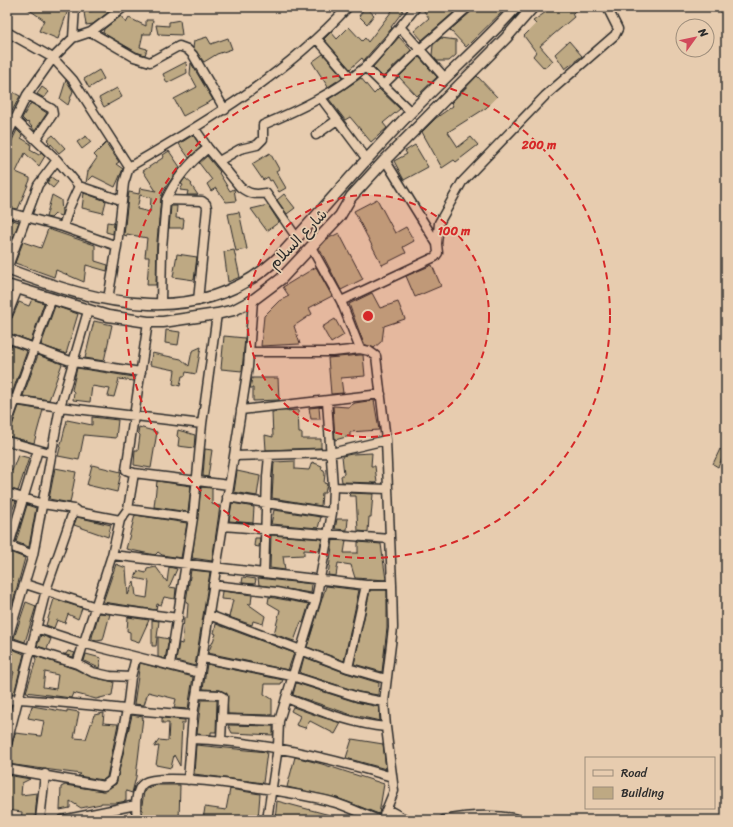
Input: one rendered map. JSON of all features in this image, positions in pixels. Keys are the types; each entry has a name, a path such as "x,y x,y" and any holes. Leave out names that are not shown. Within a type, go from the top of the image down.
{"street":[{"path":"73,38 75,7"},
{"path":"7,136 27,95 53,58 73,38 91,32 124,7"},
{"path":"108,299 117,246 121,200 125,175 129,167 225,110 278,71 317,39 348,7"},
{"path":"219,161 240,149 260,143 263,139 263,125 321,98 351,78 365,67 416,7"},
{"path":"383,85 420,49 468,7"},
{"name":"شارع السلام","path":"7,285 88,310 126,319 148,322 163,322 218,314 234,310 253,300 281,279 340,216 351,198 385,160 501,43 532,7"},
{"path":"341,301 435,257 438,253 437,244 439,223 462,182 545,96 615,35 618,29 607,7"},
{"name":"شارع السلام","path":"7,269 54,286 128,303 162,304 198,301 227,292 249,281 266,269 297,238 366,158 445,78 496,30 512,8"},
{"path":"400,27 445,78"},
{"path":"7,32 36,46 53,58 72,80 129,167"},
{"path":"91,32 134,57 150,62 179,46 187,49 193,55 225,110"},
{"path":"317,39 351,78"},
{"path":"365,67 411,112"},
{"path":"27,95 52,109 53,114 36,139"},
{"path":"321,98 366,158"},
{"path":"14,119 57,160 79,186 121,200"},
{"path":"316,135 337,120"},
{"path":"195,129 208,148 240,187 246,192 255,195 266,193 297,238"},
{"path":"162,304 162,248 166,200 184,169 208,148"},
{"path":"7,269 38,185 57,160"},
{"path":"385,160 437,244"},
{"path":"62,227 68,208 79,186"},
{"path":"341,187 351,198"},
{"path":"166,200 202,201 207,208 198,301"},
{"path":"7,212 26,219 62,227 117,246"},
{"path":"311,247 341,301 360,349"},
{"path":"7,316 18,288"},
{"path":"7,424 11,399 34,348 52,298"},
{"path":"188,780 193,715 250,352 253,300"},
{"path":"88,310 60,407 50,453 43,504 33,555 25,584 9,629 7,642 76,664 92,672 110,676 131,677"},
{"path":"170,665 193,518 202,424 218,314"},
{"path":"148,322 125,468 127,472 229,485"},
{"path":"7,338 74,362 141,372"},
{"path":"137,820 136,805 140,788 146,782 165,779 271,789 336,803 380,820 387,809 394,791 384,702 393,628 386,440 376,356 369,351 360,349 333,352 250,352"},
{"path":"241,410 380,394"},
{"path":"11,399 60,407 202,424"},
{"path":"267,820 278,747 279,721 316,600 332,513 333,487 327,401"},
{"path":"234,456 331,453 386,440"},
{"path":"7,441 50,453"},
{"path":"33,555 8,545 24,499 38,450"},
{"path":"264,573 266,504 270,456"},
{"path":"76,664 112,555 120,520 128,509 134,473"},
{"path":"333,487 387,490"},
{"path":"7,493 43,504 74,509 78,512 120,520"},
{"path":"227,497 332,513"},
{"path":"7,742 46,590 74,509"},
{"path":"128,509 193,518"},
{"path":"223,526 390,539"},
{"path":"112,555 319,581 366,585 392,585"},
{"path":"25,584 96,607 178,618"},
{"path":"213,585 276,592 316,600"},
{"path":"348,668 366,585"},
{"path":"209,615 348,668 386,679"},
{"path":"36,628 82,643 200,673"},
{"path":"7,769 44,774 104,786 109,783 112,780 136,657"},
{"path":"203,658 292,676 358,697 384,702"},
{"path":"197,694 218,695 223,697 222,740"},
{"path":"286,698 350,721 386,728"},
{"path":"7,700 19,699 93,704 126,710 193,715"},
{"path":"223,719 279,721"},
{"path":"191,739 222,740 278,747 348,764 392,777"},
{"path":"40,820 44,774"},
{"path":"62,820 136,805"},
{"path":"387,809 407,820"},
{"path":"444,820 493,815 522,820"}],"building":[{"path":"25,7 43,7 48,10 50,7 69,7 58,39 39,31 44,20"},
{"path":"97,7 115,7 93,24 86,25 84,12 98,10"},
{"path":"365,7 374,15 367,24 359,16"},
{"path":"395,7 399,7 403,11 391,27 392,28 364,61 362,58 350,69 324,39 331,32 337,39 349,27 362,41 365,38 368,42"},
{"path":"421,7 460,7 422,40 414,31 429,18"},
{"path":"473,7 507,7 466,47 450,30 472,11"},
{"path":"542,7 580,7 572,14 574,17 540,46 553,61 544,68 533,56 536,52 524,36 536,24 533,21 546,12"},
{"path":"121,16 126,23 129,18 146,26 146,20 153,20 151,34 143,34 140,47 147,49 145,55 136,52 103,33 104,29"},
{"path":"180,20 182,35 158,34 156,25 169,26 169,22"},
{"path":"207,37 211,44 228,38 232,49 217,54 204,62 193,48 194,41"},
{"path":"399,37 411,50 383,77 373,67"},
{"path":"441,38 456,40 456,55 449,61 437,61 432,55 433,45"},
{"path":"569,41 582,56 565,69 555,54"},
{"path":"323,54 343,77 328,87 312,62"},
{"path":"419,57 437,77 417,96 399,77"},
{"path":"186,62 187,73 167,83 163,74"},
{"path":"191,63 213,100 183,116 174,99 197,87 190,74"},
{"path":"99,70 104,79 89,88 84,79"},
{"path":"477,76 497,97 486,108 448,132 458,147 471,137 478,145 456,162 454,160 442,168 422,132 436,118 453,106 451,103"},
{"path":"361,78 374,94 379,89 400,109 383,123 387,128 371,142 350,117 345,120 329,99"},
{"path":"66,80 73,91 68,105 60,99"},
{"path":"42,87 49,92 44,98 37,94"},
{"path":"117,88 122,97 104,107 99,98"},
{"path":"7,89 20,96 12,111 7,108"},
{"path":"31,103 47,113 35,131 28,122 27,123 22,118"},
{"path":"17,130 22,135 21,138 31,144 30,150 39,155 41,152 45,156 39,166 25,153 16,172 30,178 30,180 18,209 7,207 7,187 11,175 7,173 10,168 7,166 7,151"},
{"path":"53,135 65,148 59,153 51,144 50,146 48,144 49,142 47,140"},
{"path":"193,135 201,147 189,158 179,144"},
{"path":"86,136 91,142 82,149 77,142"},
{"path":"106,143 119,162 116,164 123,169 115,187 93,176 86,183 88,171 97,158 94,155"},
{"path":"415,145 428,167 404,180 394,161 407,154 405,151"},
{"path":"169,151 180,167 163,191 161,198 157,241 156,285 147,285 149,257 145,257 147,238 127,234 127,236 124,235 128,198 129,192 139,194 140,188 156,191 143,171 164,157 163,155","holes":["140,195 151,198 150,212 137,209"]},
{"path":"270,153 279,169 276,171 286,188 279,192 272,180 270,181 268,177 263,180 252,164"},
{"path":"207,156 220,172 219,173 230,191 234,189 236,201 226,202 216,188 211,191 207,184 212,180 199,163"},
{"path":"51,177 58,182 53,188 47,183"},
{"path":"185,178 192,184 191,185 198,195 187,195 188,191 180,190 183,185 181,184"},
{"path":"84,193 106,201 103,213 82,208"},
{"path":"284,194 295,208 287,214 277,200"},
{"path":"52,195 61,200 62,213 61,216 55,214 51,218 46,217"},
{"path":"377,199 395,233 406,227 414,241 403,247 406,253 382,265 354,211"},
{"path":"268,205 279,222 267,231 251,209"},
{"path":"171,206 177,206 176,218 184,219 183,228 169,228"},
{"path":"239,212 247,249 236,251 228,214"},
{"path":"7,218 19,222 7,253"},
{"path":"107,222 114,223 113,234 106,232"},
{"path":"48,229 95,245 95,261 108,265 107,271 86,265 84,282 56,270 54,277 15,263 23,242 41,248"},
{"path":"339,233 363,279 341,290 319,248 327,239"},
{"path":"234,250 240,277 228,282 224,252"},
{"path":"177,254 197,257 194,280 173,277"},
{"path":"432,265 441,286 415,297 406,276"},
{"path":"316,267 332,296 309,308 312,314 294,326 300,344 261,346 264,316 279,301 289,296 283,287"},
{"path":"372,293 380,308 398,302 405,319 384,326 382,341 374,348 364,344 349,304"},
{"path":"32,299 44,303 31,341 7,333 7,321 12,318 19,302 29,306"},
{"path":"55,306 78,314 66,354 41,345"},
{"path":"335,319 344,335 331,343 322,327"},
{"path":"94,321 112,325 104,361 85,358"},
{"path":"166,330 180,332 178,345 165,343"},
{"path":"224,336 245,338 242,371 221,369"},
{"path":"7,344 27,351 12,393 7,392"},
{"path":"201,347 196,374 186,372 185,376 182,376 180,386 173,384 175,370 150,365 152,353 181,359 189,366 192,351"},
{"path":"38,355 62,364 49,400 23,396"},
{"path":"363,355 365,376 341,378 343,393 331,394 328,358"},
{"path":"77,368 134,377 134,381 119,379 114,397 108,396 110,389 92,386 90,402 73,400 74,392 72,390"},
{"path":"252,378 278,378 279,400 253,401 253,388 250,388"},
{"path":"374,400 379,430 350,432 350,436 335,440 333,406 348,407 355,403"},
{"path":"19,406 43,410 34,443 7,436 8,429 12,426"},
{"path":"319,407 320,419 311,419 309,408"},
{"path":"298,410 299,433 302,433 302,439 321,439 321,448 266,450 265,435 273,437 272,412"},
{"path":"92,417 118,420 116,438 84,435 79,460 58,456 67,420 92,425"},
{"path":"139,427 157,432 151,468 134,465 135,450 138,450 140,435 138,433"},
{"path":"178,430 195,435 194,448 178,446"},
{"path":"205,449 212,450 208,477 203,476"},
{"path":"720,449 725,453 718,467 713,464"},
{"path":"372,453 371,466 375,466 377,483 342,482 341,476 344,474 342,456"},
{"path":"18,455 29,458 18,491 7,488 7,469 12,471"},
{"path":"295,461 295,469 309,470 312,462 322,466 321,469 324,470 325,474 324,483 327,484 325,493 322,493 321,506 272,498 274,462"},
{"path":"92,465 121,472 117,492 87,485"},
{"path":"55,468 76,472 70,503 49,499"},
{"path":"237,471 260,476 257,496 234,492"},
{"path":"157,481 191,486 188,512 154,507"},
{"path":"201,487 212,488 212,504 220,506 212,561 192,558"},
{"path":"350,493 373,494 368,532 358,531 356,496 349,496"},
{"path":"7,499 16,501 7,523"},
{"path":"232,503 254,507 253,523 229,521"},
{"path":"27,505 36,508 29,547 16,542"},
{"path":"274,510 321,517 318,528 271,524"},
{"path":"135,515 187,523 181,558 162,555 158,552 155,555 126,549"},
{"path":"77,517 111,525 108,537 74,525"},
{"path":"337,519 348,519 347,530 335,529"},
{"path":"271,535 322,539 319,551 304,550 304,555 283,556 285,570 270,568"},
{"path":"255,538 260,538 259,547 254,546"},
{"path":"333,540 346,541 344,553 358,553 358,542 381,544 386,580 355,578 351,565 338,563 336,576 328,575"},
{"path":"7,551 25,558 8,620 7,620"},
{"path":"116,564 126,568 128,595 134,581 136,596 147,598 149,581 135,578 138,571 146,573 147,569 156,567 167,582 169,567 177,569 169,587 176,588 175,599 164,597 161,605 157,604 156,610 103,602"},
{"path":"191,570 210,572 195,666 176,661 179,643 182,644 184,618 187,618 188,604 186,601"},
{"path":"243,577 256,579 255,584 242,583"},
{"path":"258,578 312,584 311,593 259,585"},
{"path":"326,586 359,590 344,661 307,647"},
{"path":"370,590 387,590 387,628 382,672 354,664"},
{"path":"222,591 252,595 251,604 248,604 265,616 263,624 253,621 252,625 229,617 233,600 221,599"},
{"path":"269,597 309,604 303,623 301,622 294,641 274,634 280,610 268,603"},
{"path":"54,599 82,608 78,619 68,614 65,623 57,620 54,628 46,625"},
{"path":"26,602 36,606 25,642 14,638"},
{"path":"99,613 110,614 103,640 97,641 92,640 92,637"},
{"path":"128,617 149,620 139,642 130,639 130,632 127,631"},
{"path":"152,620 159,621 156,646 152,646"},
{"path":"216,624 294,653 288,670 208,653 216,634 214,633"},
{"path":"41,635 51,639 47,649 37,646"},
{"path":"158,637 169,639 165,659 158,657"},
{"path":"12,649 24,654 14,694 7,694 7,689 9,689 14,672 7,670"},
{"path":"68,651 75,653 73,657 63,654 66,654"},
{"path":"86,654 101,658 99,668 84,661"},
{"path":"35,656 75,669 91,677 114,682 112,695 96,699 73,693 71,698 26,692 36,660","holes":["45,672 58,675 56,689 43,687"]},
{"path":"304,657 346,673 379,683 378,695 359,692 300,673"},
{"path":"140,663 193,677 188,709 174,708 176,699 148,692 144,705 134,704"},
{"path":"207,664 283,680 281,684 265,684 264,694 272,699 272,715 228,714 227,694 220,690 203,689"},
{"path":"296,683 356,702 379,707 380,721 349,714 293,695"},
{"path":"201,700 217,700 216,732 211,732 211,735 197,734"},
{"path":"7,705 11,705 7,721"},
{"path":"32,706 67,712 67,710 79,712 74,738 86,739 94,715 104,713 103,723 118,724 107,777 103,780 78,776 81,774 7,764 7,748 12,745 15,733 41,736 44,721 28,718"},
{"path":"293,707 341,723 335,734 310,721 305,728 296,725 300,716 291,711"},
{"path":"132,715 143,717 136,777 132,793 126,791 126,801 101,803 81,808 70,801 70,808 60,810 61,787 65,785 103,791 116,784"},
{"path":"162,718 185,720 185,723 182,723 180,766 174,755 171,768 156,765 159,746 154,747 159,740 168,741 169,723 162,723"},
{"path":"228,725 273,726 273,735 232,733"},
{"path":"352,739 383,744 386,769 346,758"},
{"path":"196,745 267,752 263,783 194,774"},
{"path":"295,757 384,784 379,814 337,798 287,787"},
{"path":"7,775 30,779 22,783 21,795 37,793 35,820 21,820 22,812 7,810"},
{"path":"157,785 180,785 179,820 142,820 144,792 147,788"},
{"path":"230,789 260,794 258,820 203,820 205,807 226,810"},
{"path":"277,801 341,818 340,820 275,820"}]}
